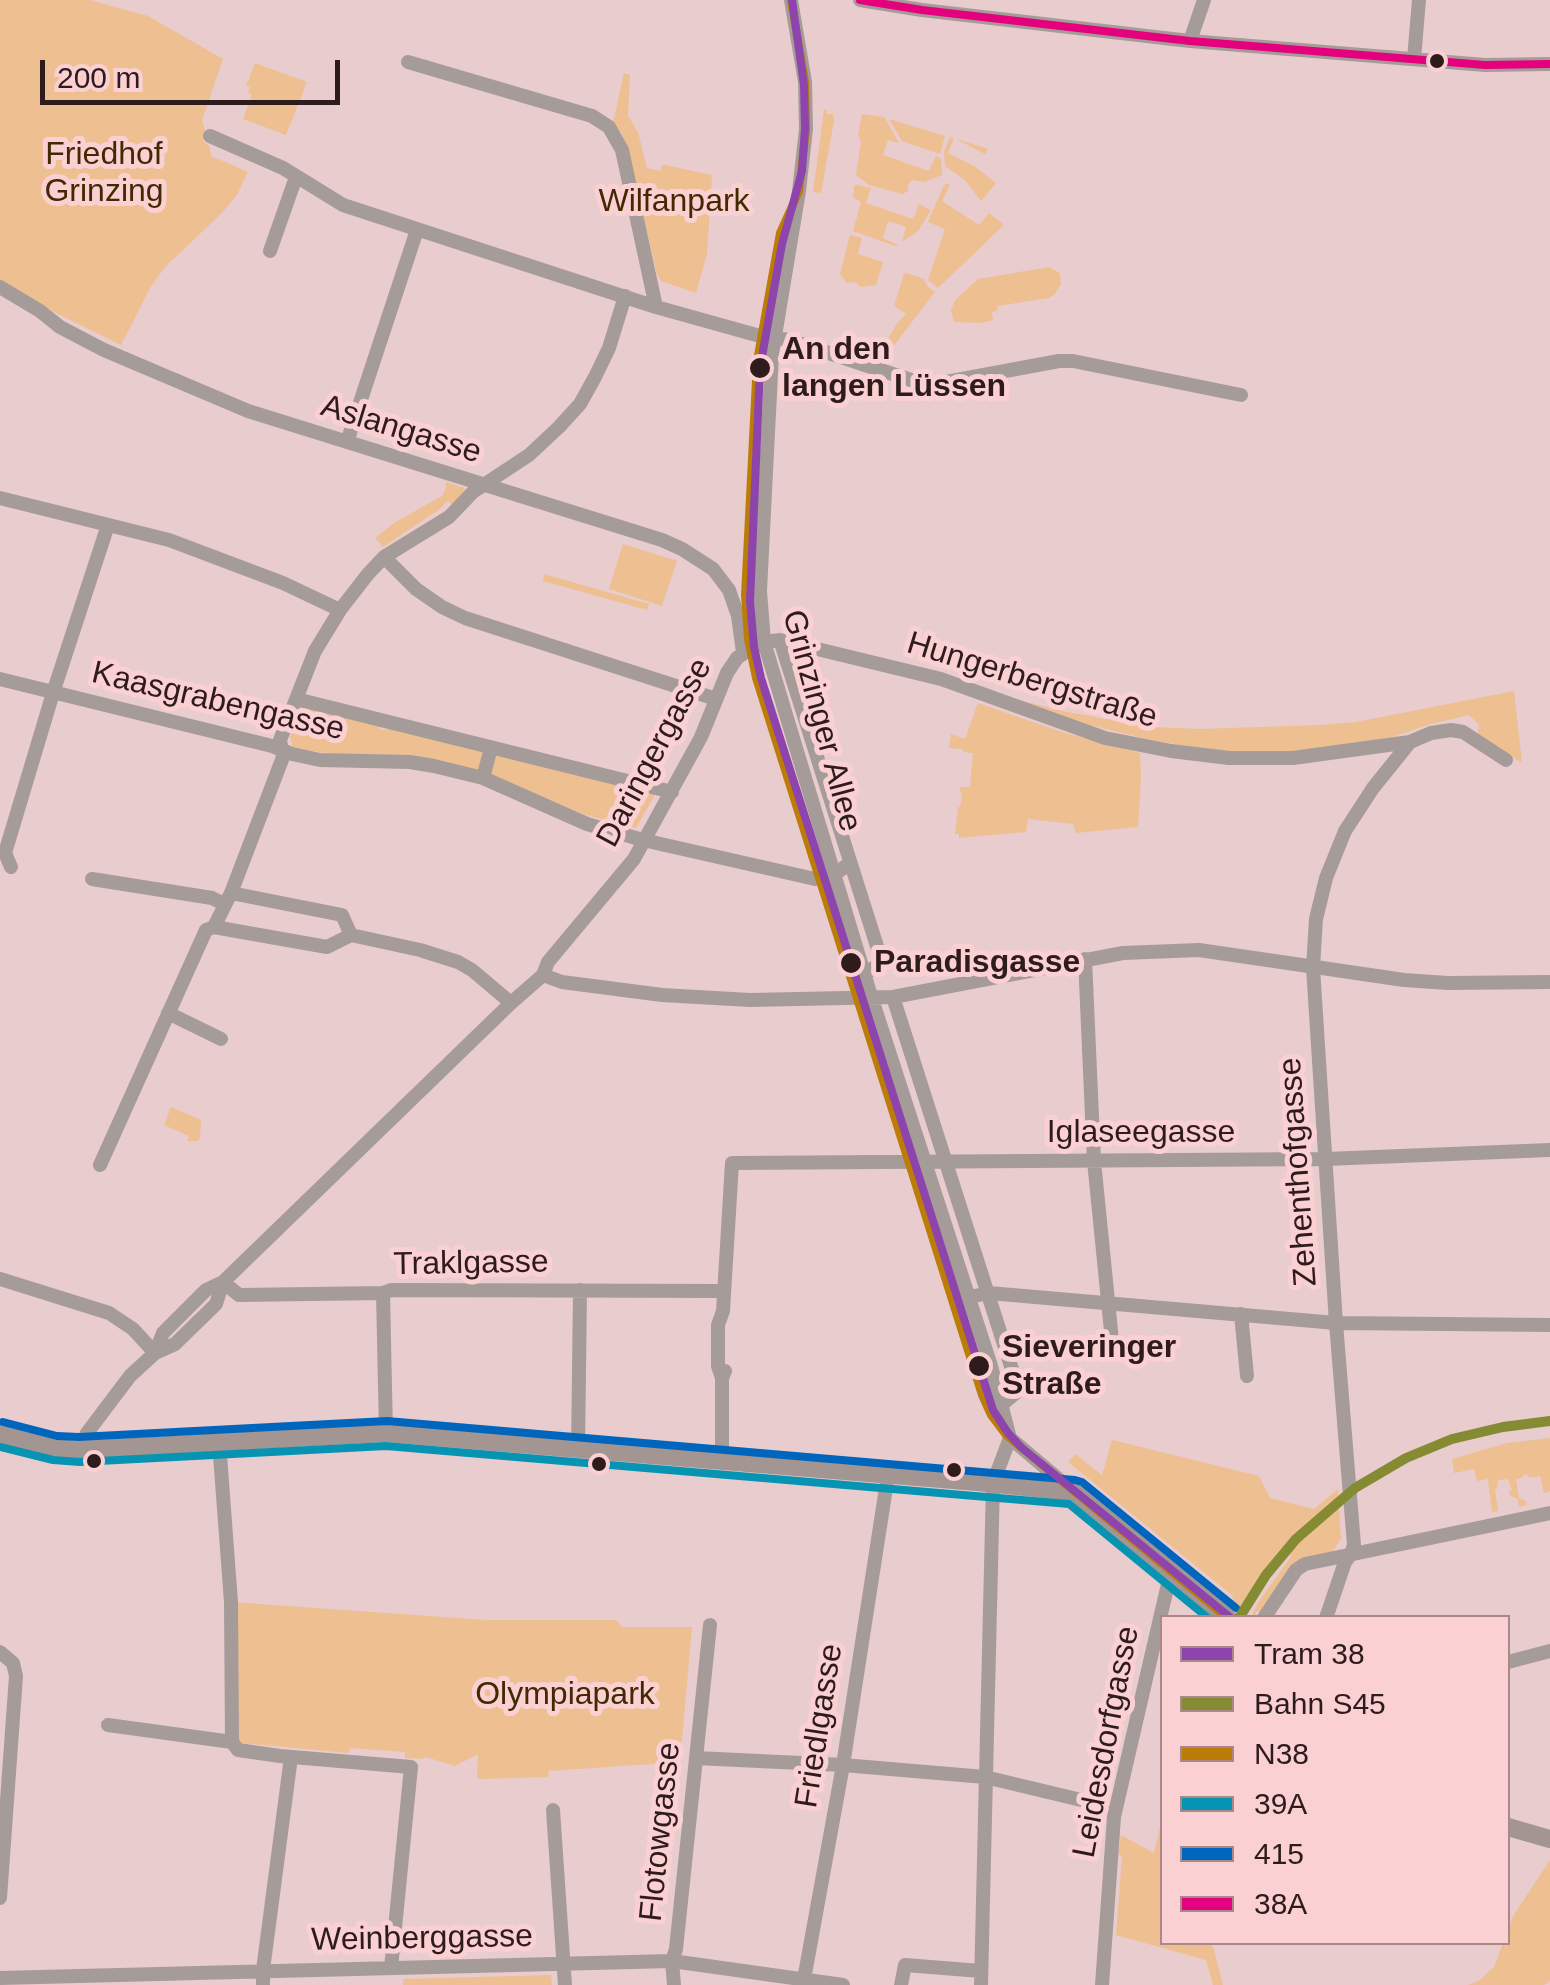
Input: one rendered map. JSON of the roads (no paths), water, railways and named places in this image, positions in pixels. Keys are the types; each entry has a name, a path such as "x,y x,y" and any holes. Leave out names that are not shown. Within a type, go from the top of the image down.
{"main road":[{"path":"0,1434 80,1450 386,1434 1074,1492 1225,1615"},
{"path":"1510,1828 1550,1839"}],"street":[{"name":"Grinzinger Allee","path":"792,0 805,82 806,128 802,176 774,338 760,592 835,874 1010,1438"},
{"path":"860,0 1190,40 1485,65 1550,64"},
{"path":"1190,40 1204,0"},
{"path":"1414,59 1419,0"},
{"path":"408,62 592,116 609,127 622,150 656,306"},
{"path":"210,136 271,163 342,205 656,306 760,336 789,340 917,382 935,384 1072,361 1242,395"},
{"path":"270,251 296,177"},
{"path":"347,442 417,230"},
{"name":"Aslangasse","path":"0,288 104,350 248,411 682,549 713,569 729,590 738,616 743,652"},
{"path":"214,927 284,757 280,740 315,651 340,610 384,558 450,516 473,492 528,455 580,404 608,348 625,296"},
{"path":"0,498 168,540 227,560 340,610"},
{"path":"11,867 5,853 108,525"},
{"path":"384,558 416,589 464,618 716,699"},
{"name":"Grinzinger Allee","path":"772,641 882,962 865,974"},
{"name":"Daringergasse","path":"80,1450 87,1433 130,1376 155,1352 175,1344 216,1304 223,1282 543,974 548,962 634,859 702,738 727,673 743,652 772,641"},
{"name":"Hungerbergstraße","path":"772,641 942,679 1105,738 1170,751 1229,758 1294,758 1410,742 1442,730 1463,732 1506,760"},
{"name":"Kaasgrabengasse","path":"0,680 320,760 434,766 484,778 587,824 643,840 815,879 835,874"},
{"name":"Kaasgrabengasse","path":"296,700 672,792"},
{"name":"Zehenthofgasse","path":"1327,1615 1354,1545 1314,968 1316,919 1345,831 1410,742"},
{"path":"484,778 492,748"},
{"path":"835,874 850,862"},
{"path":"92,879 342,914 351,935"},
{"path":"100,1165 206,930 214,927 327,946 351,935 420,950 458,962 510,1003"},
{"path":"543,974 562,982 662,995 750,1000 893,996 1123,953 1199,950 1448,983 1550,982"},
{"path":"1084,959 1094,1161 1113,1351"},
{"name":"Grinzinger Allee","path":"893,996 1018,1391 1001,1405"},
{"path":"168,1013 220,1039"},
{"name":"Iglaseegasse","path":"723,1291 732,1163 1326,1159 1550,1150"},
{"path":"0,1280 109,1313 133,1329 155,1352"},
{"name":"Traklgasse","path":"223,1282 239,1294 391,1290 723,1291"},
{"path":"578,1450 580,1290"},
{"path":"722,1462 722,1378 726,1366 723,1291"},
{"path":"384,1293 386,1434"},
{"path":"969,1298 989,1293 1336,1323 1550,1324"},
{"path":"1241,1314 1247,1376"},
{"path":"902,1985 905,1965 981,1978 993,1483 1010,1438 1074,1492"},
{"path":"219,1442 231,1602 232,1742 238,1750 411,1767 391,1968"},
{"name":"Friedlgasse","path":"803,1982 843,1765 888,1475"},
{"path":"1266,1615 1304,1564 1550,1513"},
{"name":"Leidesdorfgasse","path":"1161,1615 1171,1571"},
{"name":"Leidesdorfgasse","path":"1102,1985 1114,1817 1160,1618"},
{"name":"Flotowgasse","path":"674,1985 672,1961 710,1624"},
{"path":"1510,1661 1550,1651"},
{"path":"0,1652 13,1663 16,1676 0,1898"},
{"path":"108,1724 232,1742"},
{"path":"263,1978 291,1757"},
{"path":"696,1758 985,1777 1102,1805"},
{"path":"553,1810 565,1985"},
{"name":"Weinberggasse","path":"0,1978 263,1978 391,1968 672,1961 843,1985"}],"tram line":[{"name":"38","path":"792,0 804,85 805,128 802,171 782,244 760,368 750,601 761,678 993,1410 1022,1448 1227,1615"}],"rail line":[{"name":"S45","path":"1241,1615 1266,1575 1296,1539 1355,1488 1406,1458 1452,1439 1550,1421"}],"place":[{"name":"An den langen Lüssen","path":"760,368"},
{"name":"Paradisgasse","path":"851,963"},
{"name":"Sieveringer Straße","path":"979,1366"}],"park label":[{"name":"Friedhof Grinzing","path":"104,174"},
{"name":"Wilfanpark","path":"674,202"},
{"name":"Olympiapark","path":"565,1695"}]}
